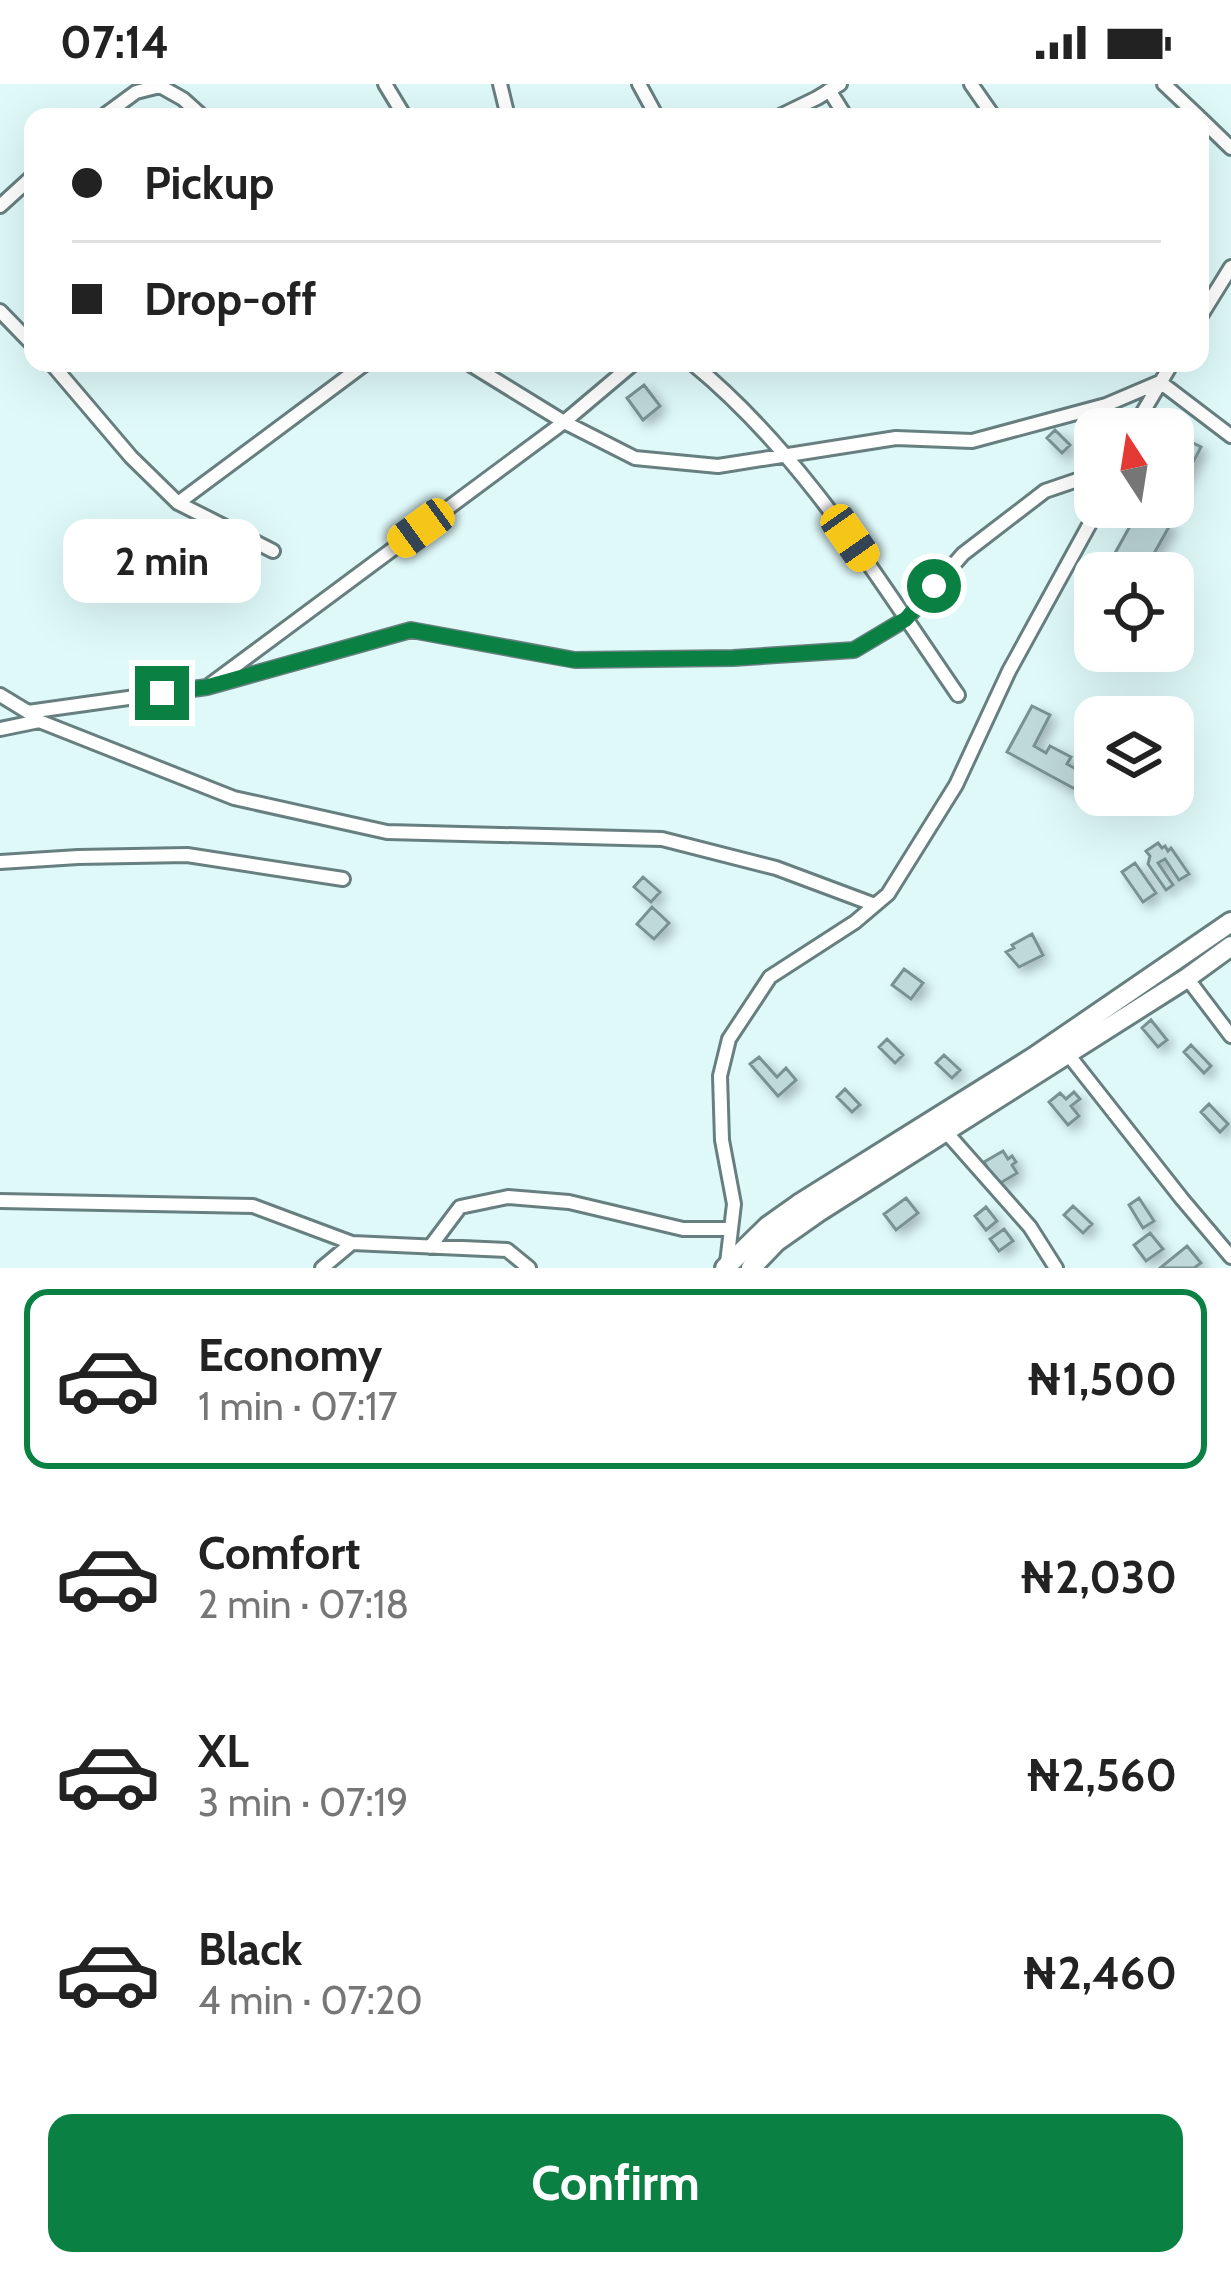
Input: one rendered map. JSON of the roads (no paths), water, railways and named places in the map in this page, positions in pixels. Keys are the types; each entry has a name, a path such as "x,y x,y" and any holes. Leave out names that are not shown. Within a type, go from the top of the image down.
{"street":[{"path":"808,84 828,91"},
{"path":"1164,84 1189,108"},
{"path":"113,108 138,88 160,86 193,108"},
{"path":"795,108 828,91"},
{"path":"1209,127 1231,148"},
{"path":"0,206 24,184"},
{"path":"1209,302 1231,267"},
{"path":"0,311 24,336"},
{"path":"59,372 131,457 178,503 273,551"},
{"path":"178,503 354,372"},
{"path":"483,372 635,458 718,466 896,438 972,440 1106,405 1160,382"},
{"path":"207,687 564,422 623,372"},
{"path":"702,372 785,456 850,538 958,695"},
{"path":"1145,408 1166,372"},
{"path":"1160,382 1231,436"},
{"path":"0,729 33,716 207,687 411,630 574,660 733,658 854,650 906,619 963,554 1012,516 1045,491 1074,481"},
{"path":"726,1267 734,1204 722,1140 720,1076 730,1039 770,976 855,922 888,894 956,785 1009,671 1087,528"},
{"path":"0,695 33,716 234,798 387,832 662,839 776,868 875,905"},
{"path":"0,862 187,855 343,879"},
{"path":"751,1268 776,1242 1231,922"},
{"path":"726,1267 799,1204 937,1131 1187,978 1231,946"},
{"path":"1187,978 1231,1036"},
{"path":"1067,1053 1231,1257"},
{"path":"937,1131 1030,1227 1056,1268"},
{"path":"430,1247 460,1208 508,1197 568,1202 683,1229 731,1229"},
{"path":"0,1201 253,1206 352,1243 507,1250 530,1268"},
{"path":"322,1268 352,1243"}]}
